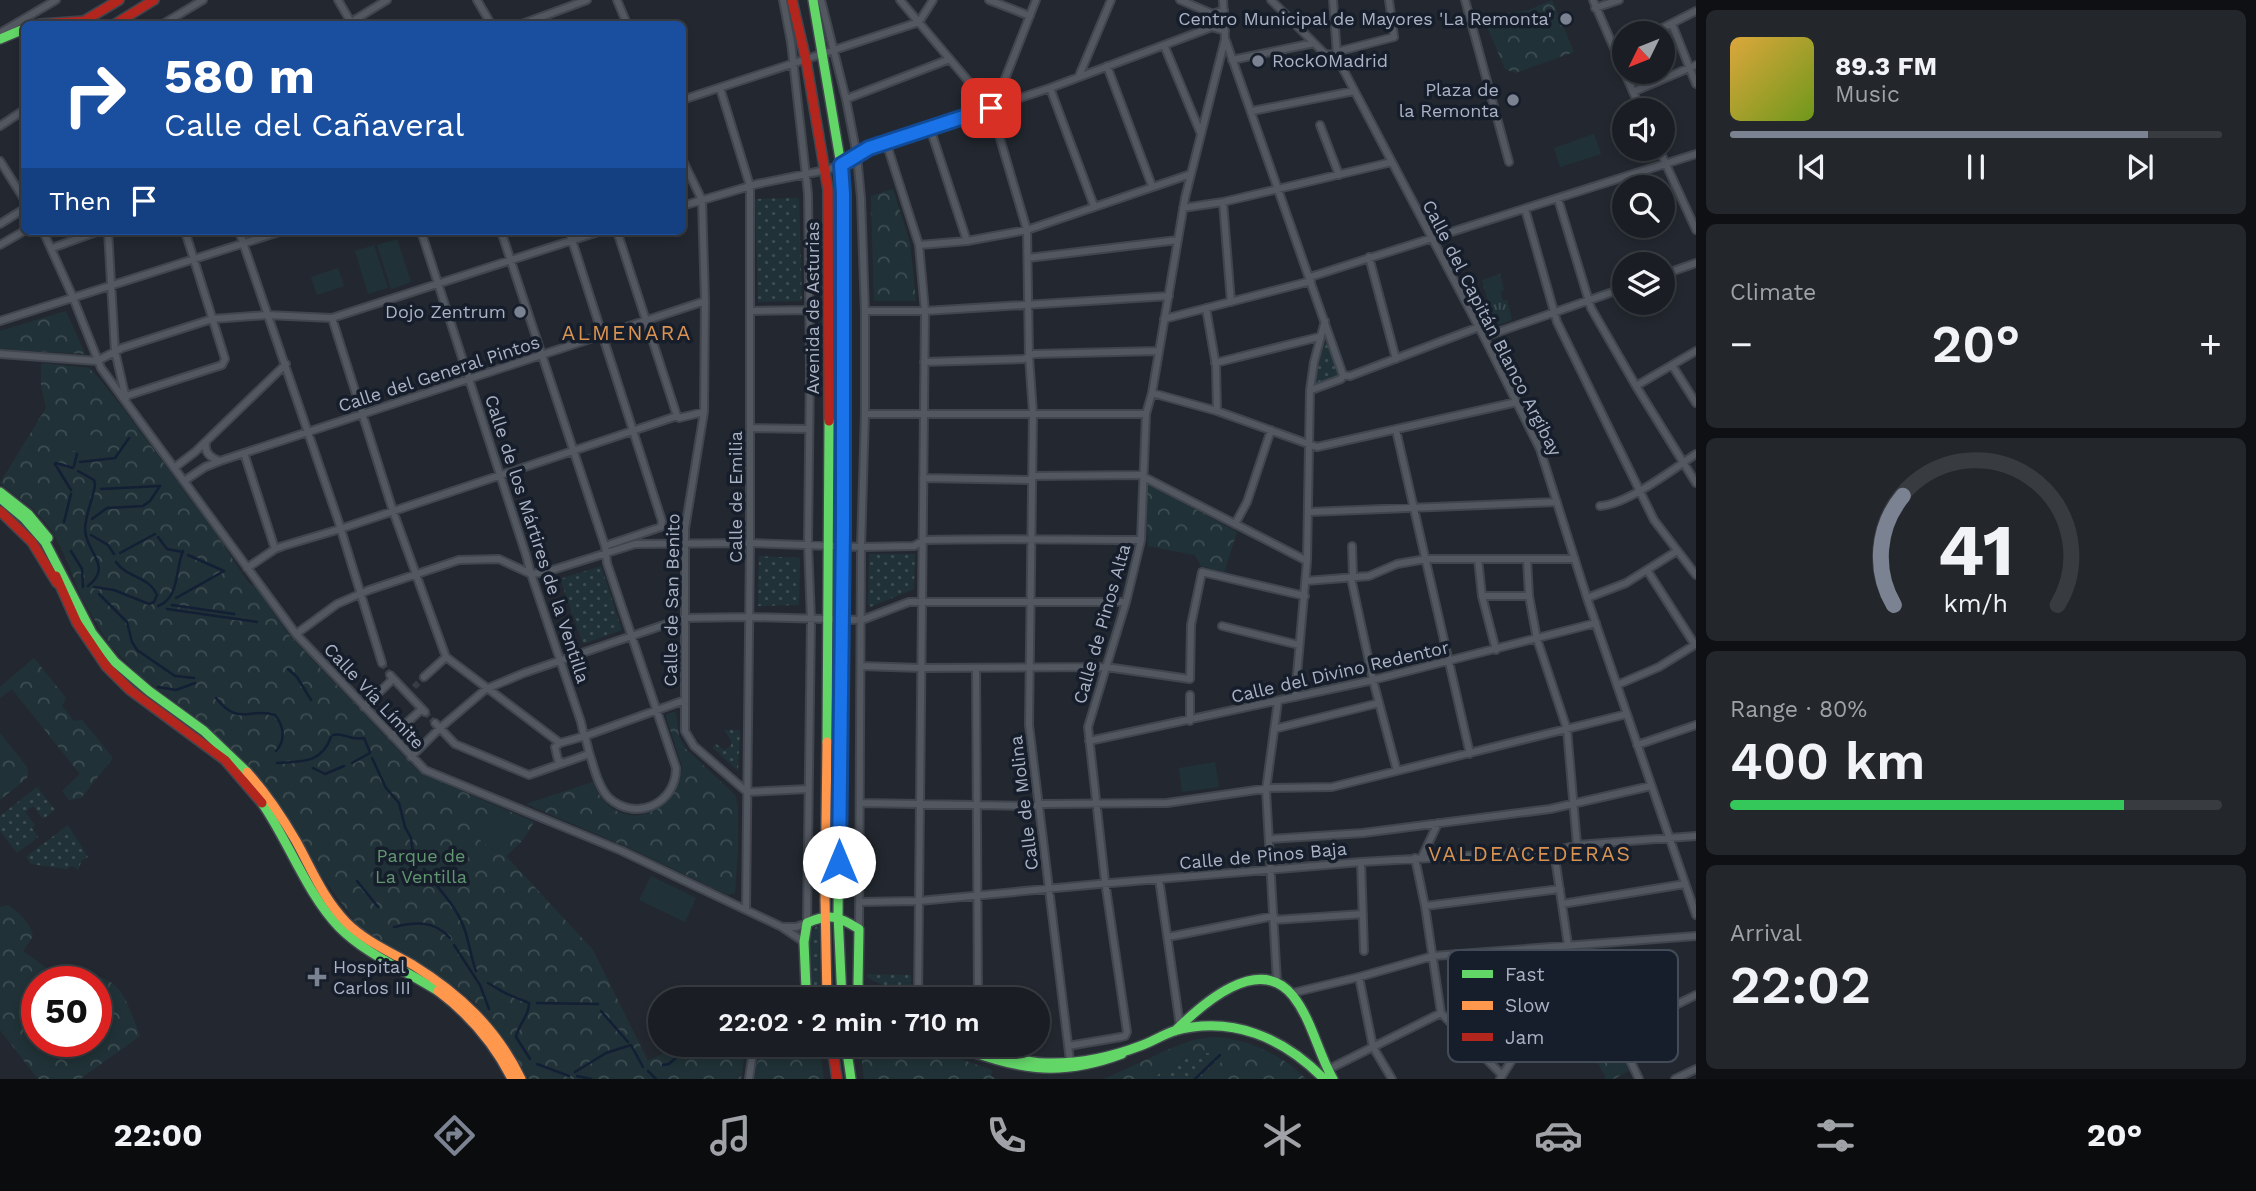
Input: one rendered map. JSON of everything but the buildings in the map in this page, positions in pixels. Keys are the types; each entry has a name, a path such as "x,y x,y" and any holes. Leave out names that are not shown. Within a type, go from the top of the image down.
{"main road":[{"path":"84,21 119,0"},
{"path":"120,21 154,0"},
{"name":"Avenida de Asturias","path":"792,0 826,170 826,987"},
{"name":"Avenida de Asturias","path":"813,0 841,165 843,194 843,546 838,915 843,987"},
{"path":"0,36 21,30"},
{"path":"0,495 38,532 46,544 77,624 107,668 128,688 215,750 251,789 288,844 308,885 326,912 346,933 377,957 425,982 450,1000 476,1024 493,1046 512,1079"},
{"path":"0,504 30,530 41,544 86,624 114,663 136,683 234,757 257,784 295,839 315,881 331,905 369,941 452,990 469,1005 500,1041 513,1060 521,1079"},
{"path":"0,511 32,541 67,593"},
{"path":"807,923 825,915 838,915 859,929 859,987"},
{"name":"Avenida de Asturias","path":"806,987 804,942 807,923"},
{"path":"984,1057 1017,1069 1043,1072 1104,1064 1177,1028 1238,983 1257,979 1277,982 1292,993 1328,1076"},
{"name":"Avenida de Asturias","path":"855,987 858,984"},
{"path":"1206,1004 1206,1016 1212,1026"},
{"path":"1177,1028 1230,1026 1249,1029 1272,1038 1328,1076"},
{"path":"1295,1052 1309,1049 1313,1038"},
{"path":"1011,1057 1037,1063 1070,1061 1129,1050"},
{"path":"834,1057 837,1079"},
{"path":"847,1057 850,1079"}],"street":[{"path":"23,21 56,0"},
{"path":"168,21 203,0"},
{"path":"338,0 350,21"},
{"path":"354,21 387,0"},
{"path":"477,0 489,21"},
{"path":"542,21 587,0"},
{"path":"617,0 626,21"},
{"name":"Avenida de Asturias","path":"783,0 807,173 810,310 808,544 811,619 807,923"},
{"path":"821,0 846,99 861,194 865,414 861,547 859,929"},
{"path":"900,0 991,108"},
{"path":"686,99 919,22 933,0"},
{"path":"989,0 1030,16"},
{"path":"991,108 1036,0"},
{"path":"1079,76 1111,0"},
{"path":"1180,0 1213,14 1224,10"},
{"name":"Calle de Pinos Alta","path":"1068,1046 1121,1037 1127,1032 1105,884 1088,727 1126,602 1141,540 1146,414 1152,393 1183,208 1225,35 1223,0"},
{"path":"1271,0 1325,54 1394,37 1389,0"},
{"name":"Calle del Capitán Blanco Argibay","path":"1333,0 1336,53 1540,449 1587,598 1696,915"},
{"path":"1465,0 1509,162"},
{"path":"1612,45 1594,4 1619,0"},
{"path":"1675,22 1696,11"},
{"path":"686,205 750,186 841,165 863,151 886,142 1050,88 1212,27 1216,23 1213,14"},
{"path":"0,36 21,22"},
{"path":"1212,27 1225,35 1343,375"},
{"path":"1675,30 1693,66 1696,83"},
{"path":"1232,60 1314,43"},
{"path":"1164,45 1201,135"},
{"path":"846,99 950,59"},
{"path":"1107,66 1152,186"},
{"path":"1633,92 1693,66"},
{"path":"1629,84 1636,98"},
{"name":"Calle de Emilia","path":"720,88 750,186 746,910"},
{"path":"1050,88 1094,206"},
{"path":"1252,111 1354,92"},
{"name":"Calle de Molina","path":"991,108 1027,230 1033,413 1029,725 1070,1061"},
{"path":"0,126 21,112"},
{"path":"1320,125 1339,175"},
{"path":"930,128 967,241"},
{"path":"886,142 919,245 925,311 918,987"},
{"path":"1164,319 1310,279 1368,257 1696,154"},
{"path":"0,161 21,194"},
{"path":"1665,161 1696,230"},
{"path":"1183,208 1223,202 1392,162"},
{"name":"Calle de San Benito","path":"686,167 702,200 705,301 704,412 687,506 685,544 685,731 690,742 747,792"},
{"path":"919,245 967,241 1027,230 1191,174"},
{"path":"1558,199 1591,308 1696,483"},
{"path":"1223,202 1231,302"},
{"path":"1525,209 1557,322 1654,520 1696,575"},
{"path":"0,224 21,211"},
{"path":"0,245 21,233"},
{"name":"Calle Vía Límite","path":"45,235 74,299 96,360 296,634 411,757 425,770 611,846 782,927 804,942"},
{"path":"52,248 88,235"},
{"path":"108,235 115,351 127,404"},
{"path":"126,396 222,365 225,359 186,235"},
{"path":"240,235 286,364 382,663"},
{"path":"0,321 270,235"},
{"name":"Calle de los Mártires de la Ventilla","path":"422,235 584,736"},
{"path":"502,235 676,768 674,783 668,794 649,807 628,808 610,798 601,785 584,736"},
{"path":"296,634 337,604 361,593 459,560 499,559 531,574 546,572 661,527 662,521 634,430 570,235"},
{"path":"0,354 96,360 115,351 212,319 267,315 332,318 588,235"},
{"path":"618,235 677,416"},
{"path":"1028,258 1178,240"},
{"path":"1368,257 1396,359"},
{"path":"1675,270 1696,263"},
{"path":"1484,337 1612,292"},
{"path":"865,311 925,311 1169,296"},
{"name":"Calle del General Pintos","path":"184,481 220,461 705,301"},
{"path":"1206,308 1215,363 1217,411"},
{"path":"751,311 810,310"},
{"path":"332,318 393,511 446,657 560,743"},
{"path":"1295,697 1307,561 1310,390 1319,337 1325,321"},
{"path":"1343,375 1350,376 1479,327"},
{"path":"1215,363 1319,337"},
{"path":"924,362 1021,359 1034,354 1158,351"},
{"path":"1636,387 1696,351"},
{"path":"174,468 286,364"},
{"path":"1672,365 1696,403"},
{"path":"1314,389 1341,379 1343,375"},
{"path":"1152,393 1217,411 1317,447 1517,402"},
{"path":"247,568 275,548 340,529 677,416 680,418 704,412"},
{"path":"865,414 1146,414"},
{"path":"750,428 809,429"},
{"path":"1235,524 1247,502 1271,430"},
{"path":"1396,430 1470,754"},
{"path":"206,440 208,454 220,461"},
{"path":"244,453 275,548"},
{"path":"1600,506 1611,505 1639,491 1696,454"},
{"path":"923,478 1029,480 1033,476 1140,475 1307,561"},
{"path":"1309,512 1557,502"},
{"path":"605,550 635,544 750,543 861,547 914,546 925,540 1141,540"},
{"path":"1352,546 1351,578 1373,680 1397,771"},
{"path":"1587,598 1626,583 1677,551"},
{"path":"1306,581 1375,575 1397,564 1426,559 1575,559"},
{"path":"1478,559 1482,596 1496,650"},
{"path":"1527,559 1529,596 1537,639 1567,729 1577,845"},
{"path":"1617,685 1659,667 1695,644 1647,570"},
{"path":"861,666 1106,667 1190,679 1191,625 1200,575 1205,571 1305,596"},
{"path":"1482,596 1529,596"},
{"path":"411,757 438,725 486,689 684,618 862,620 909,602 1126,602"},
{"name":"Calle del Divino Redentor","path":"1089,741 1373,680 1596,623"},
{"path":"1222,626 1299,645"},
{"path":"424,677 446,657"},
{"path":"976,668 978,987"},
{"path":"365,707 392,677 423,710 393,736"},
{"path":"407,694 414,687"},
{"path":"1190,695 1190,720"},
{"path":"563,763 555,753 555,747 560,743 685,700"},
{"path":"1277,982 1266,790 1278,701"},
{"path":"1274,729 1379,703"},
{"path":"861,803 1039,806 1087,802 1167,803 1266,790 1332,787 1627,714"},
{"path":"438,725 455,744 529,775 589,752"},
{"path":"1637,745 1696,725"},
{"path":"1269,839 1363,833 1573,805 1651,786"},
{"path":"747,792 808,789"},
{"path":"1438,823 1419,858 1441,1013 1448,1020"},
{"name":"Calle de Pinos Baja","path":"859,902 919,901 1362,862 1554,851 1577,845 1696,836"},
{"path":"1554,851 1567,950"},
{"path":"1362,862 1363,951"},
{"path":"1159,879 1177,1028"},
{"path":"1562,904 1685,884"},
{"path":"1425,905 1560,889"},
{"path":"1168,937 1274,918 1363,914"},
{"path":"782,927 796,927 807,923"},
{"path":"1506,950 1696,936"},
{"path":"1292,993 1433,956 1448,955"},
{"path":"1359,977 1373,1047 1392,1079"},
{"path":"1678,1004 1696,995"},
{"path":"1328,1076 1373,1047 1441,1013"},
{"path":"748,1079 753,1057"},
{"path":"1487,1062 1501,1077 1510,1062"},
{"path":"1631,1062 1639,1079"},
{"path":"1675,1079 1696,1069"}],"green space":[{"path":"1552,0 1574,52 1515,73 1505,69 1483,17 1529,10"},
{"path":"1594,134 1601,154 1560,167 1554,148"},
{"path":"893,189 910,243 916,301 874,301 871,196"},
{"path":"799,198 802,301 758,302 755,199"},
{"path":"397,239 411,282 391,289 377,245"},
{"path":"374,245 388,288 368,294 355,251"},
{"path":"338,268 344,286 317,295 311,277"},
{"path":"1500,274 1504,290 1500,291 1503,301 1507,300 1512,320 1495,326 1482,280"},
{"path":"66,311 85,354 0,349 0,331"},
{"path":"1326,342 1339,376 1313,386 1320,344"},
{"name":"Parque de La Ventilla","path":"41,363 89,368 122,407 289,635 420,773 534,822 522,841 506,856 593,950 648,1061 656,1057 745,1057 741,1079 529,1079 506,1042 476,1004 457,988 359,927 321,875 288,817 246,762 192,715 138,674 109,644 81,597 51,529 33,509 0,483 46,408 41,385"},
{"path":"72,430 105,439 100,458 67,449"},
{"path":"1147,483 1237,532 1224,572 1201,566 1195,555 1148,546"},
{"path":"869,554 915,554 914,589 870,607"},
{"path":"759,556 800,558 799,605 758,606"},
{"path":"601,566 622,630 583,644 560,579"},
{"path":"34,658 66,698 62,706 74,721 82,720 113,758 81,798 69,800 62,791 80,774 12,689 0,698 0,687"},
{"path":"674,712 679,737 686,749 735,795 738,806 738,848 735,893 728,895 636,851 526,804 593,782 602,799 615,810 629,815 657,809 669,799 678,784 682,766 666,717"},
{"path":"724,730 740,730 738,771 713,748 715,743 724,750 731,746 731,740"},
{"path":"0,733 27,767 28,773 27,778 0,800"},
{"path":"1215,762 1219,787 1182,792 1179,768"},
{"path":"37,787 55,810 43,819 33,806 25,812 35,825 32,828 38,837 17,853 0,831 0,816"},
{"path":"501,811 518,825 496,853 479,839"},
{"path":"68,825 88,857 82,860 78,870 72,866 66,869 31,864 26,857"},
{"path":"651,876 696,898 685,922 639,900"},
{"path":"8,905 24,918 33,936 23,951 43,966 21,966 21,1057 111,1057 80,1079 38,1079 0,1030 0,907"},
{"path":"816,926 819,927 820,987 813,986 810,978 810,937"},
{"path":"867,974 911,975 911,987 888,987 867,977"},
{"path":"112,984 125,999 140,1036 112,1056"},
{"path":"1214,1037 1239,1041 1264,1050 1287,1063 1306,1079 1104,1079 1174,1047 1193,1040"},
{"path":"1207,1053 1227,1056 1205,1079 1152,1079 1183,1057"},
{"path":"758,1057 821,1057 824,1079 753,1079"},
{"path":"861,1057 955,1057 992,1070 991,1076 997,1079 864,1079"},
{"path":"1598,1062 1626,1062 1630,1070 1614,1079 1606,1079"}],"waterway":[{"path":"80,462 115,458 129,438"},
{"path":"74,466 77,454"},
{"path":"56,463 73,468"},
{"path":"55,464 71,490"},
{"path":"78,471 94,480 95,485 85,528 98,572 88,586"},
{"path":"101,489 160,486"},
{"path":"92,519 107,508 143,506 160,486"},
{"path":"64,522 71,494"},
{"path":"120,553 155,534"},
{"path":"91,535 108,545 114,554"},
{"path":"158,537 167,549 183,552"},
{"path":"71,551 82,569 83,587"},
{"path":"158,606 170,597 183,551"},
{"path":"188,555 224,571"},
{"path":"94,587 114,590 149,604 154,602 157,595 149,584 116,562"},
{"path":"176,598 224,571"},
{"path":"99,594 127,622 137,650 175,676 194,678"},
{"path":"172,605 234,614"},
{"path":"167,609 257,622"},
{"path":"288,669 297,677 311,700"},
{"path":"158,687 176,690 195,683"},
{"path":"216,698 231,712 275,715 283,733 276,751"},
{"path":"333,735 364,738 370,752"},
{"path":"277,763 316,757 327,746 331,737"},
{"path":"352,763 370,753"},
{"path":"372,758 386,788 399,803 405,827 411,838 413,853 419,862"},
{"path":"313,768 325,774 344,766"},
{"path":"424,869 461,920 476,971"},
{"path":"357,881 378,907"},
{"path":"394,927 409,924 431,925 450,938"},
{"path":"454,945 480,985 489,1009"},
{"path":"488,983 529,1003"},
{"path":"537,1003 598,1004"},
{"path":"529,1004 516,1037 530,1059"},
{"path":"601,1011 628,1042"},
{"path":"575,1072 606,1053 631,1045 643,1067"},
{"path":"1195,1079 1220,1055"},
{"path":"663,1065 669,1064 677,1057"},
{"path":"537,1064 569,1076"},
{"path":"648,1071 656,1079"},
{"path":"577,1076 591,1079"}],"tunnel":[{"path":"382,663 390,675"},
{"path":"414,687 424,677"},
{"path":"425,712 435,723"}],"traffic: fast":[{"path":"813,0 841,165 843,194 843,544"},
{"path":"0,39 21,30"},
{"path":"827,742 829,421"},
{"path":"0,492 28,514 48,538"},
{"path":"0,498 24,518 45,542 92,633 115,662 204,731 247,772"},
{"path":"262,803 317,899 339,927 374,954 438,991"},
{"path":"839,835 838,915 841,987"},
{"path":"806,987 804,942 807,923 828,917 845,921 859,929 859,987"},
{"path":"1175,1031 1200,1008 1231,987 1248,981 1264,980 1279,984 1300,1005 1333,1079"},
{"path":"1012,1057 1046,1063 1094,1059 1144,1044 1174,1031 1216,1026 1236,1028 1274,1042 1292,1052 1324,1079"},
{"path":"988,1057 1017,1065 1056,1068 1098,1062 1122,1054"},
{"path":"848,1057 851,1079"}],"traffic: slow":[{"path":"827,742 827,987"},
{"path":"247,772 279,814 324,893 346,922 369,941 430,976 476,1014 501,1044 521,1079"},
{"path":"438,991 480,1030 512,1079"}],"traffic: jam":[{"path":"84,21 119,0"},
{"path":"120,21 154,0"},
{"path":"792,0 806,60 828,190 829,421"},
{"path":"0,511 32,542 57,583"},
{"path":"839,835 843,544"},
{"path":"56,576 77,623 106,666 130,690 225,760 262,803"},
{"path":"834,1057 837,1079"}],"place":[{"name":"Centro Municipal de Mayores 'La Remonta'","path":"1566,19"},
{"name":"RockOMadrid","path":"1258,61"},
{"name":"Plaza de la Remonta","path":"1513,100"},
{"name":"Dojo Zentrum","path":"520,312"},
{"name":"Hospital Carlos III","path":"317,977"}],"district":[{"name":"ALMENARA","path":"627,333"},
{"name":"VALDEACEDERAS","path":"1530,854"}],"route":[{"path":"839,862 843,528 841,165 869,148 991,108"}]}
